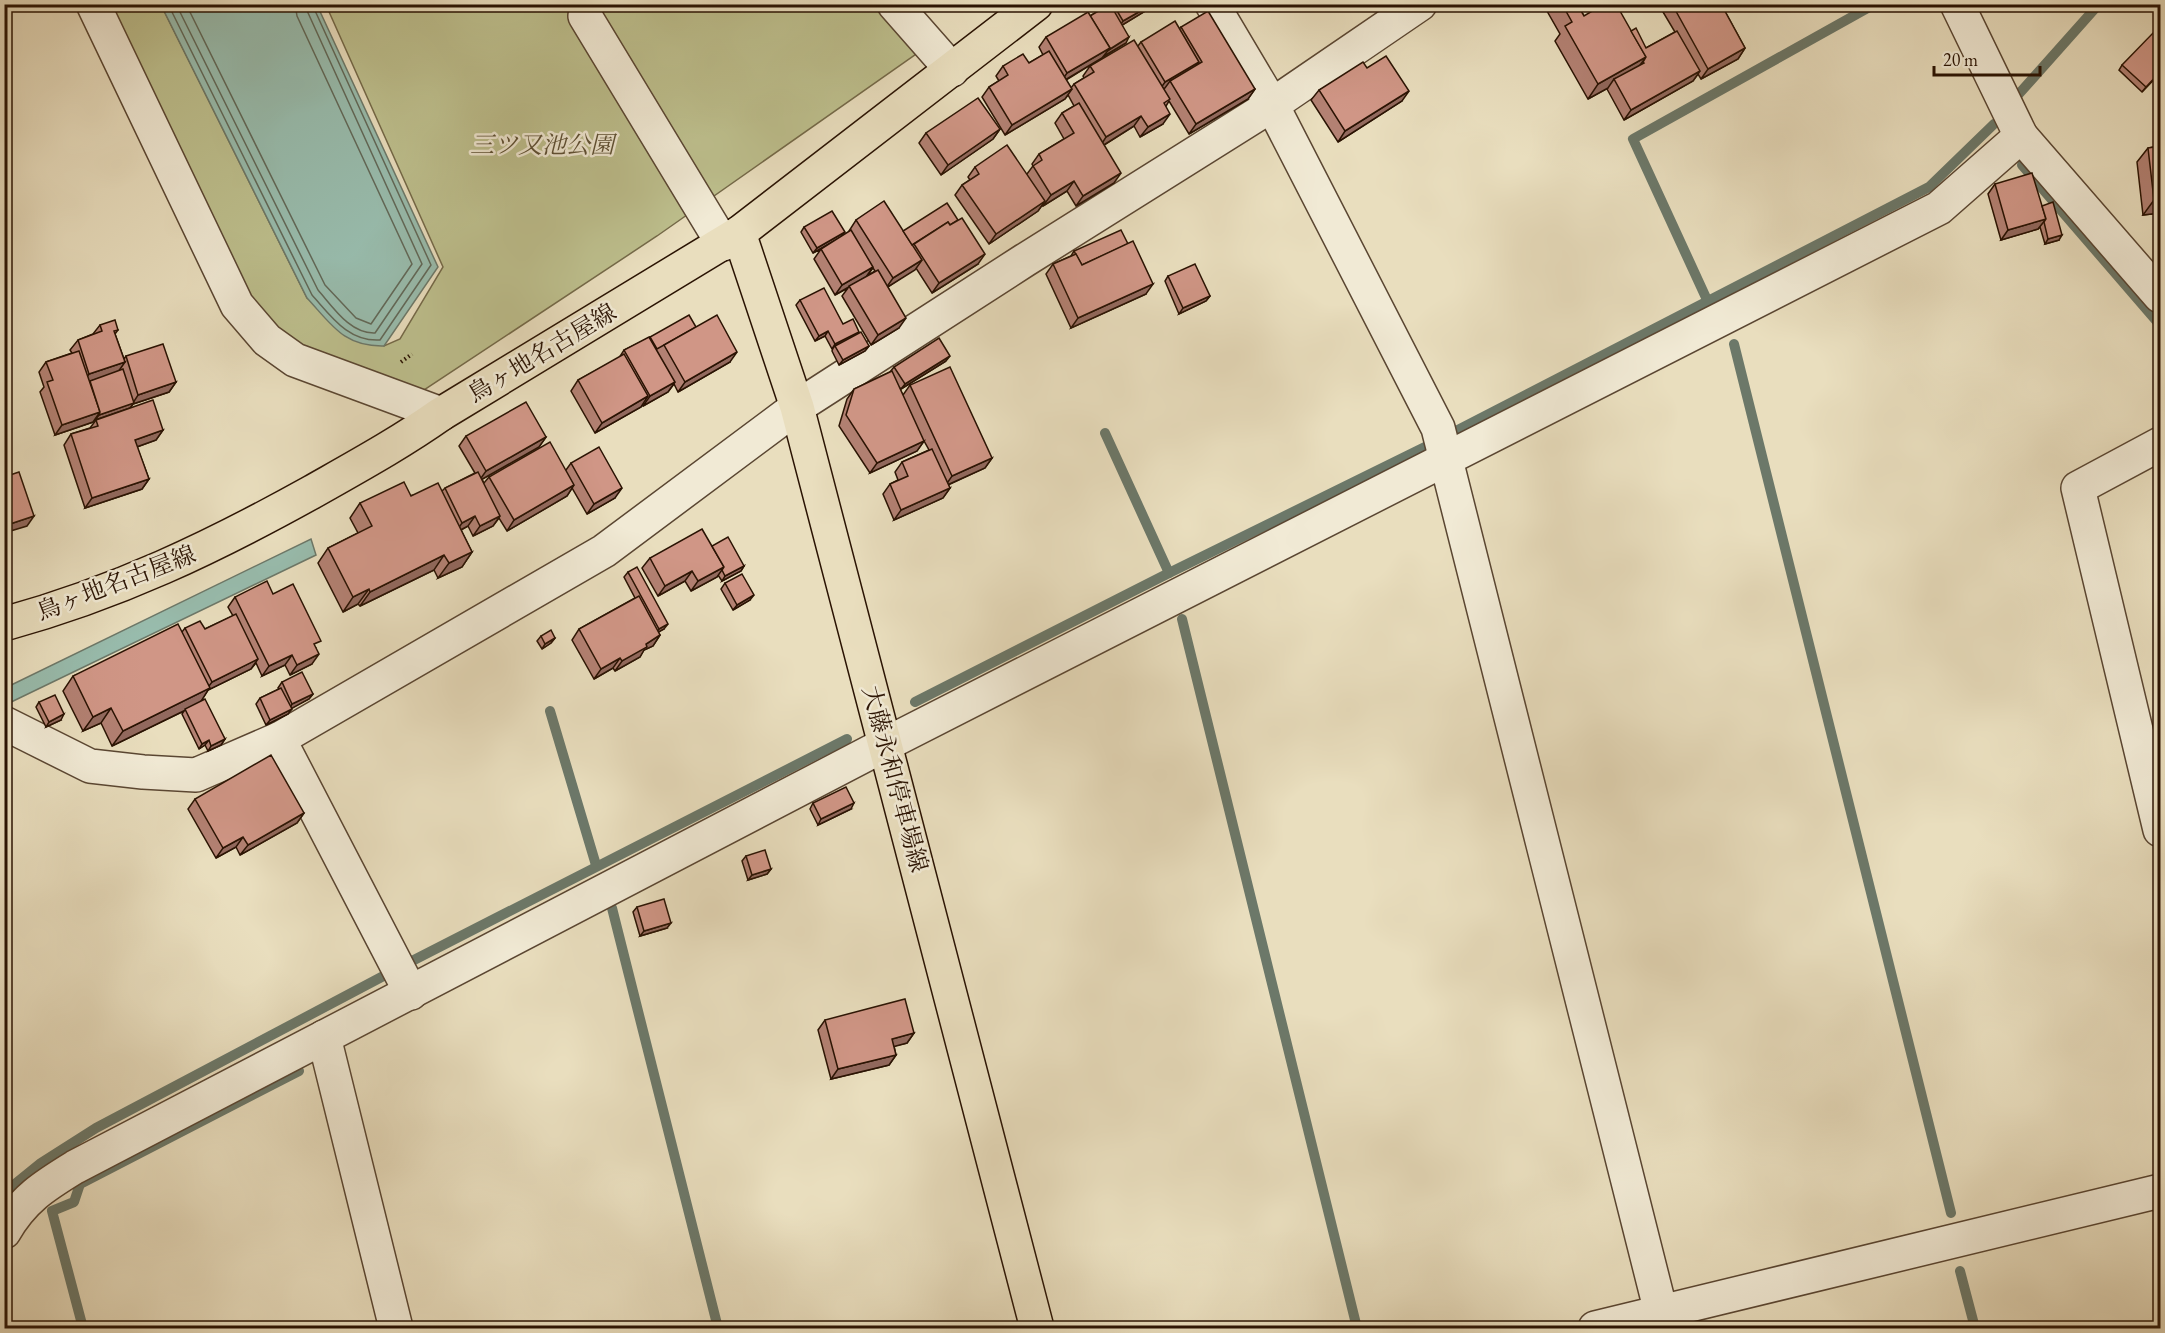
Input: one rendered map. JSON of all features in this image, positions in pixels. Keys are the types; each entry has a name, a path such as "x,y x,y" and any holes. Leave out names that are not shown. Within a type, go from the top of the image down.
{"main road":[{"name":"鳥ヶ地名古屋線","path":"4,624 52,611 152,574 278,511 401,442 441,414 731,239 1036,4"},
{"name":"大藤永和停車場線","path":"731,239 797,407 1037,1329"}],"street":[{"path":"93,4 237,305 267,340 295,360 441,414"},
{"path":"894,4 952,70"},
{"path":"1212,4 1272,105 1438,428 1663,1320"},
{"path":"6,724 90,766 196,775 279,739 604,551 797,407 1272,105 1420,4"},
{"path":"1957,4 2021,136 2160,296"},
{"path":"585,16 731,239"},
{"path":"4,1232 16,1210 50,1182 886,744 1939,208 2021,136"},
{"path":"2160,444 2078,488 2160,830"},
{"path":"279,739 411,993"},
{"path":"324,1037 396,1329"},
{"path":"1594,1329 1663,1320 2160,1191"}],"path":[{"path":"397,365 412,354"}],"green space":[{"name":"三ツ又池公園","path":"100,5 161,5 307,298 384,346 400,339 443,267 326,5 905,5 936,40 657,236 412,398 307,356 245,299"}],"water":[{"path":"161,5 317,5 438,267 384,346 359,343 349,338 332,325 307,298"},
{"path":"311,539 316,555 5,705 5,688"}],"building":[{"path":"1110,4 1129,37 1107,51 1110,48 1090,16"},
{"path":"1113,4 1151,4 1151,5 1123,21"},
{"path":"1562,4 1577,4 1584,16 1604,4 1616,4 1646,57 1598,84 1565,26 1572,22"},
{"path":"1672,4 1721,4 1745,48 1708,69"},
{"path":"1208,11 1255,89 1196,124 1170,81 1202,62 1181,27"},
{"path":"1088,12 1110,48 1067,73 1046,37"},
{"path":"1175,21 1199,62 1165,82 1141,42"},
{"path":"1636,28 1646,48 1677,31 1700,71 1631,110 1614,79 1644,63 1646,57 1631,31"},
{"path":"2153,33 2160,41 2160,72 2146,87 2122,65"},
{"path":"1134,40 1170,99 1164,103 1170,114 1148,127 1141,116 1106,137 1074,84 1094,72 1090,66"},
{"path":"1049,51 1072,89 1012,125 989,87 1008,75 1003,66 1023,54 1029,63"},
{"path":"1386,56 1409,91 1345,131 1319,90 1363,62 1367,68"},
{"path":"978,98 1000,129 948,165 926,133"},
{"path":"1079,103 1121,173 1083,196 1074,181 1051,195 1033,166 1042,160 1039,154 1074,133 1062,113"},
{"path":"1007,145 1045,201 996,234 962,185 979,174 975,167"},
{"path":"2160,146 2160,199 2154,200 2148,148"},
{"path":"2032,173 2046,219 2008,230 1995,184"},
{"path":"884,201 922,260 893,278 856,220"},
{"path":"2053,202 2062,235 2048,239 2042,206"},
{"path":"947,203 958,220 950,225 948,222 912,245 903,231"},
{"path":"832,211 845,232 817,248 804,227"},
{"path":"962,218 985,254 939,283 914,244 948,222 950,225"},
{"path":"851,230 873,267 842,285 821,249"},
{"path":"1121,230 1128,244 1082,265 1074,251"},
{"path":"1133,241 1153,284 1078,318 1053,264 1076,254 1082,265"},
{"path":"1195,264 1210,296 1183,308 1168,276"},
{"path":"878,270 906,318 878,335 849,286"},
{"path":"824,288 843,324 853,319 859,332 835,344 828,331 819,336 800,300"},
{"path":"689,315 696,327 657,349 650,337"},
{"path":"717,315 737,352 685,382 664,345"},
{"path":"115,320 118,330 114,331 125,362 89,374 78,340 102,331 100,325"},
{"path":"861,332 869,346 843,360 835,346"},
{"path":"649,337 675,382 650,396 624,350"},
{"path":"939,338 950,356 905,384 894,367"},
{"path":"163,344 176,382 138,395 126,356"},
{"path":"79,351 100,412 62,425 47,382 53,380 46,362"},
{"path":"624,354 648,396 602,423 578,380"},
{"path":"950,367 992,458 952,476 910,385"},
{"path":"123,369 134,403 99,415 90,381"},
{"path":"892,371 924,441 877,463 846,415 854,389"},
{"path":"153,400 163,430 135,440 149,479 92,498 71,434 98,426 96,420"},
{"path":"526,402 546,437 486,471 466,436"},
{"path":"550,442 574,485 514,520 489,477"},
{"path":"599,447 622,488 594,504 571,463"},
{"path":"932,449 950,488 901,510 890,484 908,476 902,462"},
{"path":"19,472 34,516 4,526 4,477"},
{"path":"478,472 500,516 480,526 475,516 462,523 445,488"},
{"path":"404,482 411,496 438,483 472,552 449,563 444,555 370,592 369,589 353,597 328,548 372,526 360,503"},
{"path":"702,529 724,567 698,581 692,571 665,586 650,558"},
{"path":"728,537 744,566 725,576 722,570 724,567 712,546"},
{"path":"637,567 668,624 659,629 628,572"},
{"path":"742,574 754,595 737,605 725,583"},
{"path":"267,581 273,594 293,584 321,641 314,644 319,654 297,665 292,655 269,666 235,597"},
{"path":"639,596 660,635 646,644 647,647 622,661 620,658 601,669 579,629"},
{"path":"236,614 258,659 212,682 185,628 200,621 205,629"},
{"path":"178,624 210,688 123,731 111,708 93,717 73,676"},
{"path":"551,630 555,638 545,644 541,636"},
{"path":"302,672 313,694 292,704 282,682"},
{"path":"281,688 292,709 270,720 260,698"},
{"path":"55,695 64,714 49,722 39,702"},
{"path":"205,699 225,739 211,746 209,740 202,744 185,709"},
{"path":"271,755 304,813 248,845 243,837 223,848 195,799"},
{"path":"846,787 854,803 821,819 813,803"},
{"path":"765,850 771,869 752,875 746,856"},
{"path":"664,899 671,923 644,931 637,907"},
{"path":"905,999 914,1033 892,1039 896,1055 838,1069 825,1020"}],"waterway":[{"path":"1708,302 1633,139 1875,4"},
{"path":"2017,96 2099,4"},
{"path":"1456,431 1929,187 1994,124"},
{"path":"2022,165 2160,325"},
{"path":"1734,344 1951,1213"},
{"path":"1105,433 1169,573"},
{"path":"915,702 1427,446"},
{"path":"1182,619 1357,1328"},
{"path":"550,711 596,865"},
{"path":"412,961 847,739"},
{"path":"612,908 718,1328"},
{"path":"4,1193 41,1163 96,1128 391,972"},
{"path":"83,1328 52,1211 74,1202 80,1184 299,1071"},
{"path":"1960,1271 1975,1328"}]}
